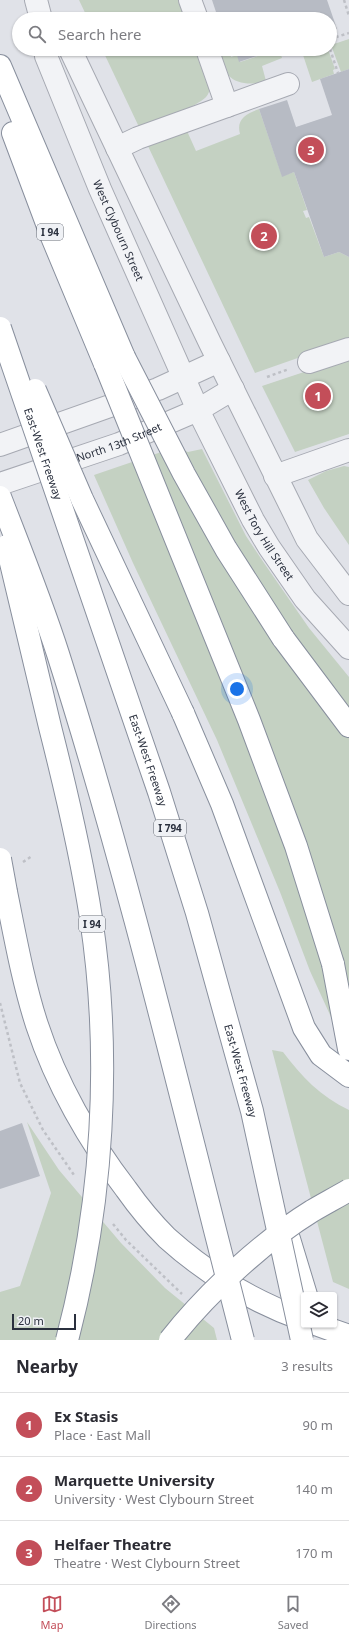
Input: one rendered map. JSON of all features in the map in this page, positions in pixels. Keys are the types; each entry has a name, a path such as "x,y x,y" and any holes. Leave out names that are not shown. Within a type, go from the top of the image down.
{"highway":[{"path":"0,66 114,360 184,474 226,548 283,638 349,726"},
{"name":"I 94","path":"0,98 52,237 114,360 296,846 333,964 349,1049"},
{"path":"0,311 82,499 183,713 222,804 304,1028 321,1055 349,1076"},
{"name":"East-West Freeway","path":"0,328 159,792 197,913 252,1111 302,1340"},
{"path":"0,497 31,576 58,654 102,800 141,943 244,1340"},
{"name":"I 94","path":"0,515 79,848 91,918 97,966 102,1067 94,1204 79,1294 67,1340"},
{"path":"0,859 20,962 37,1025 61,1084 79,1118 109,1167 140,1209 166,1237 192,1258 210,1271 262,1302 301,1319"},
{"path":"252,1111 305,1292"},
{"path":"170,1340 207,1298 261,1248 311,1212 349,1190"},
{"path":"234,1303 240,1340"},
{"path":"318,1328 320,1340"},
{"path":"326,1328 349,1336"}],"street":[{"path":"190,0 194,12"},
{"name":"West Clybourn Street","path":"46,56 100,189 198,410"},
{"path":"73,56 219,361 307,539 349,594"},
{"path":"209,56 227,106"},
{"path":"117,148 138,138 288,84"},
{"path":"309,362 349,349"},
{"path":"0,445 116,404 184,377 219,361"},
{"name":"North 13th Street","path":"0,484 120,444 198,410 233,389"},
{"name":"West Tory Hill Street","path":"198,410 253,520 269,547 306,599 349,648"},
{"path":"275,476 349,450"}],"path":[{"path":"344,0 349,16"},
{"path":"337,37 349,33"},
{"path":"332,56 338,73"},
{"path":"267,377 286,371"},
{"path":"22,862 32,856"},
{"path":"0,1003 20,1083 43,1130 74,1175"},
{"path":"112,1222 126,1240 187,1298"}],"green space":[{"path":"79,0 181,0 185,12 85,12"},
{"path":"349,39 349,69 341,72 335,56 337,56 337,43"},
{"path":"105,56 200,56 210,88 207,96 187,109 139,127"},
{"path":"218,56 237,56 240,62 258,56 281,56 282,58 262,66 266,81 256,83 236,81 228,75"},
{"path":"303,56 330,56 335,69 333,70 334,74 312,82"},
{"path":"259,109 282,176 294,172 307,210 303,211 306,218 309,217 324,257 339,252 349,257 349,340 255,373 147,144 187,131 196,151 240,134 239,124 243,118"},
{"path":"349,357 349,434 295,452 262,386"},
{"path":"176,447 188,452 202,449 246,536 309,628 349,677 349,1040 336,1028 310,971 280,892 217,740 133,563 94,475"},
{"path":"344,466 349,467 349,545 324,508 308,480 326,471"},
{"path":"272,1050 283,1052 312,1085 329,1099 349,1110 349,1289 333,1282"},
{"path":"27,1122 59,1170 121,1243 165,1288 214,1328 217,1340 0,1340 0,1292 20,1286 51,1193"}],"building":[{"path":"212,0 327,0 331,12 216,12"},
{"path":"237,56 257,56 239,62"},
{"path":"349,69 349,257 339,252 324,257 294,172 282,177 259,109 287,100 296,127 332,115 320,79"},
{"path":"22,1123 40,1176 0,1189 0,1131"}],"place":[{"name":"Helfaer Theatre","path":"311,150"},
{"name":"Marquette University","path":"264,236"},
{"name":"Ex Stasis","path":"318,396"}]}
